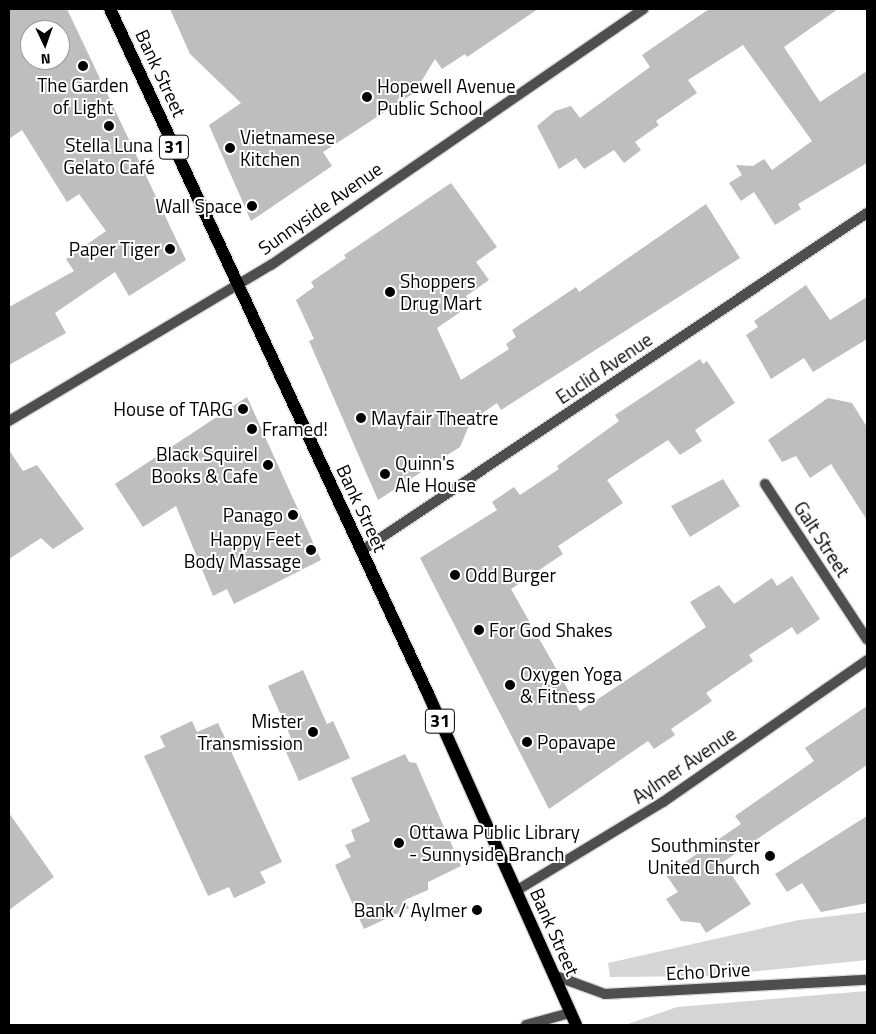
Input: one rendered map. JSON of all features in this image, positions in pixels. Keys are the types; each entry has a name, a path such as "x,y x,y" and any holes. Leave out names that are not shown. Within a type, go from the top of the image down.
{"main road":[{"name":"Bank Street","path":"110,9 239,284 576,1025"}],"street":[{"name":"Sunnyside Avenue","path":"9,421 239,284 642,9"},
{"name":"Euclid Avenue","path":"361,552 867,213"},
{"name":"Galt Street","path":"765,484 867,638"},
{"name":"Aylmer Avenue","path":"516,891 663,802 867,660"},
{"name":"Echo Drive","path":"553,975 605,994 867,980"},
{"path":"526,1025 570,1013"}],"shaded area":[{"path":"867,912 867,960 711,976 610,977 608,963 799,920"},
{"path":"867,991 867,1025 625,1025 677,1007"}],"building":[{"path":"9,9 67,9 186,260 129,296 115,272 55,313 66,333 9,365 9,307 74,271 66,259 106,231 79,194 67,202 22,130 9,139"},
{"name":"Hopewell Avenue Public School","path":"170,9 538,9 467,57 465,54 442,69 435,59 414,93 323,152 332,166 251,221 209,125 241,103 190,54"},
{"path":"709,9 838,9 784,47 820,102 867,71 867,163 798,204 801,209 775,225 754,192 741,201 729,183 742,175 736,165 753,166 764,159 772,170 812,141 743,45 688,80 697,93 656,121 659,125 635,142 641,150 624,163 614,150 584,169 576,158 559,169 537,126 555,111 571,106 580,118 650,67 642,55"},
{"path":"451,183 497,247 476,262 489,280 466,296 472,304 437,328 461,380 509,349 506,344 516,337 512,330 576,287 579,292 706,204 740,258 501,410 497,403 471,421 460,447 378,500 309,341 314,339 296,300 314,287 311,282 346,258 344,255"},
{"path":"806,285 830,320 867,297 867,339 813,372 804,358 771,379 746,335 758,327 754,321"},
{"path":"700,359 703,364 707,361 735,403 695,430 702,441 680,455 668,440 607,480 623,503 558,546 563,554 511,589 580,711 706,627 690,602 719,585 734,604 772,578 777,586 792,576 820,619 797,635 792,627 749,655 753,661 706,693 712,701 671,729 675,735 654,749 648,741 549,809 420,558 497,510 492,502 514,487 520,495 559,469 557,466 619,421 615,415"},
{"path":"247,397 321,560 234,604 227,589 213,596 176,506 143,527 115,484"},
{"path":"828,398 852,403 867,427 867,520 831,464 810,478 796,456 782,462 768,440"},
{"path":"9,450 23,471 37,465 84,529 53,549 41,538 9,559"},
{"path":"723,479 740,506 690,537 671,506"},
{"name":"Mister Transmission","path":"303,670 327,724 333,721 350,758 299,781 283,745 292,740 268,686"},
{"path":"867,706 867,765 723,862 751,904 706,933 700,923 681,921 666,899 678,892 666,875 741,824 735,816 814,761 805,748"},
{"path":"192,721 197,732 218,723 282,862 260,872 266,883 234,898 229,887 208,896 144,756 165,747 160,736"},
{"name":"Ottawa Public Library - Sunnyside Branch","path":"405,754 409,762 416,763 461,866 428,882 428,890 405,900 409,908 364,929 335,865 351,857 345,845 355,841 351,830 370,821 351,778"},
{"path":"9,813 54,877 9,910"},
{"path":"867,816 867,903 821,912 802,883 787,892 775,874"}],"place":[{"name":"The Garden of Light","path":"83,66"},
{"name":"Hopewell Avenue Public School","path":"367,97"},
{"name":"Stella Luna Gelato Café","path":"109,126"},
{"name":"Vietnamese Kitchen","path":"230,148"},
{"name":"Wall Space","path":"252,206"},
{"name":"Paper Tiger","path":"170,249"},
{"name":"Shoppers Drug Mart","path":"390,292"},
{"name":"House of TARG","path":"243,409"},
{"name":"Mayfair Theatre","path":"361,418"},
{"name":"Framed!","path":"252,429"},
{"name":"Black Squirel Books & Cafe","path":"268,465"},
{"name":"Quinn's Ale House","path":"385,474"},
{"name":"Panago","path":"293,515"},
{"name":"Happy Feet Body Massage","path":"311,550"},
{"name":"Odd Burger","path":"455,575"},
{"name":"For God Shakes","path":"479,630"},
{"name":"Oxygen Yoga & Fitness","path":"510,685"},
{"name":"Mister Transmission","path":"313,732"},
{"name":"Popavape","path":"527,742"},
{"name":"Ottawa Public Library - Sunnyside Branch","path":"399,843"},
{"name":"Southminster United Church","path":"770,856"},
{"name":"Bank / Aylmer","path":"477,910"}]}
